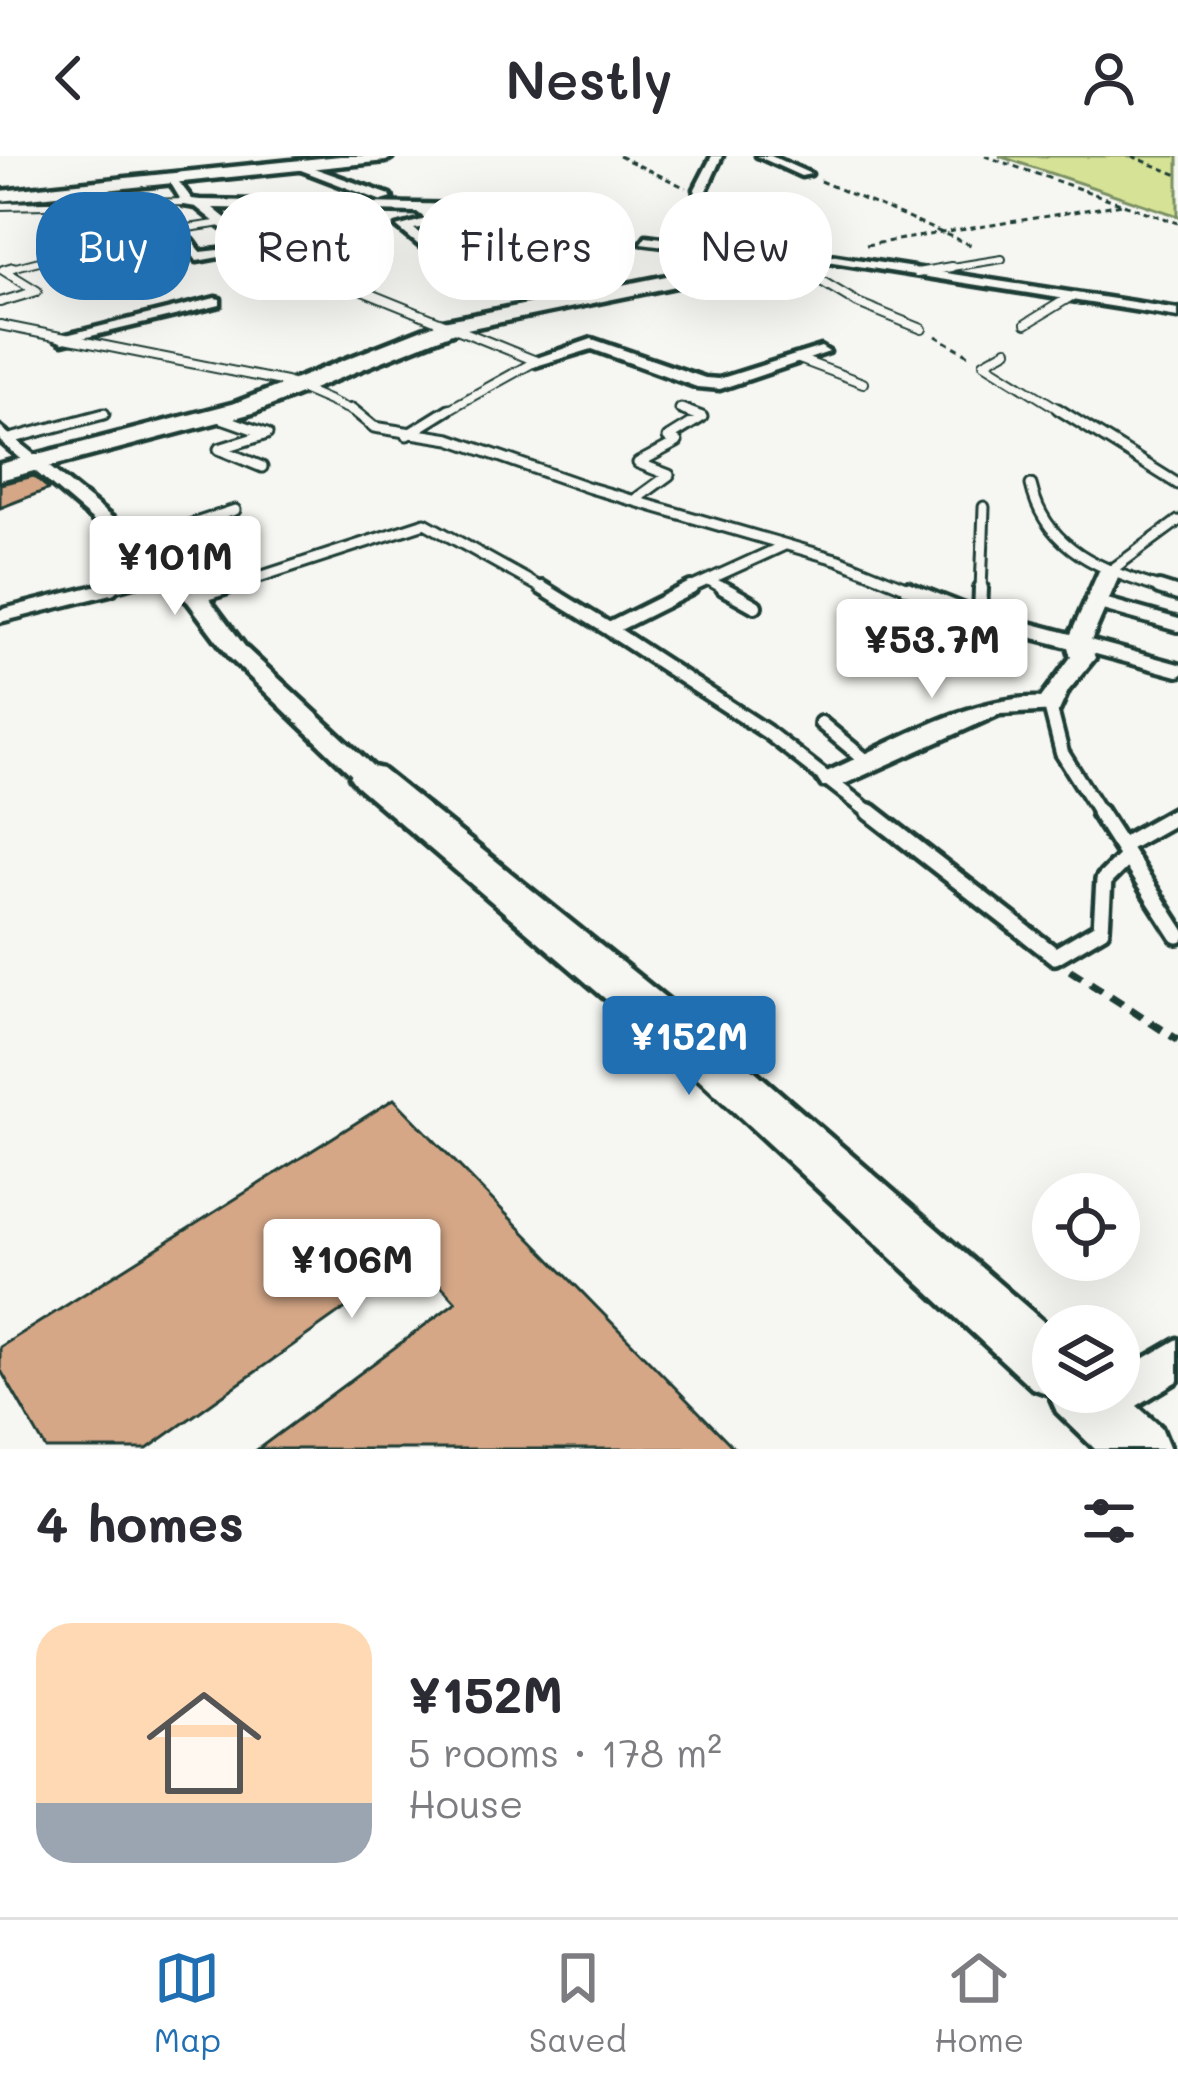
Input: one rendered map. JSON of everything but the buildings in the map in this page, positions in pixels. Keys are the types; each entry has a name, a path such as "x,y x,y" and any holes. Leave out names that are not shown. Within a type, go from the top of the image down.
{"street":[{"path":"0,196 386,156"},
{"path":"702,192 717,156"},
{"path":"762,156 805,175"},
{"path":"297,165 418,211"},
{"path":"171,178 215,219"},
{"path":"194,203 418,207"},
{"path":"418,225 404,227 418,238"},
{"path":"646,240 659,242"},
{"path":"832,263 1178,313"},
{"path":"0,472 216,416 451,326 659,284"},
{"path":"62,338 214,302"},
{"path":"190,309 217,320 236,312"},
{"path":"536,361 592,344 703,383 720,384 821,352"},
{"path":"5,436 196,597 238,652 369,777 566,935 886,1211 1032,1348"},
{"path":"831,780 991,709 1011,704 1050,706 1056,689 1083,658 1078,643 1111,572"},
{"path":"980,616 1078,643"},
{"path":"1105,1417 1178,1358"}],"lane":[{"path":"0,206 36,207"},
{"path":"912,274 1002,259"},
{"path":"36,262 3,270 36,290"},
{"path":"832,286 858,303 922,329"},
{"path":"0,302 36,292"},
{"path":"1027,324 1070,297"},
{"path":"385,300 536,361"},
{"path":"0,325 155,359 222,366 296,386 345,404 374,427 450,439 839,560 980,616 984,507"},
{"path":"1007,350 984,363 1178,484"},
{"path":"799,359 863,383"},
{"path":"407,435 497,383 509,370 536,361"},
{"path":"636,499 669,475 638,464 677,442 668,438 702,417 680,409"},
{"path":"5,436 104,414"},
{"path":"216,416 267,434 219,449 262,467"},
{"path":"1031,485 1033,508 1066,547 1111,572 1178,594"},
{"path":"131,544 236,510"},
{"path":"1111,572 1178,521"},
{"path":"196,597 424,523 478,549 767,732 1055,956 1101,929 1104,880 1124,852 1178,814"},
{"path":"609,629 617,621 785,545"},
{"path":"0,616 168,573"},
{"path":"709,580 755,606"},
{"path":"1096,602 1178,625"},
{"path":"1078,643 1178,670"},
{"path":"1050,706 1062,753 1178,934"},
{"path":"821,723 868,763"}],"path":[{"path":"619,156 686,188 701,189"},
{"path":"985,156 1178,223"},
{"path":"1132,156 1178,175"},
{"path":"805,175 944,233 1123,204"},
{"path":"922,329 984,363"},
{"path":"1055,956 1178,1040"}],"green space":[{"path":"999,156 1178,156 1178,216"}]}
